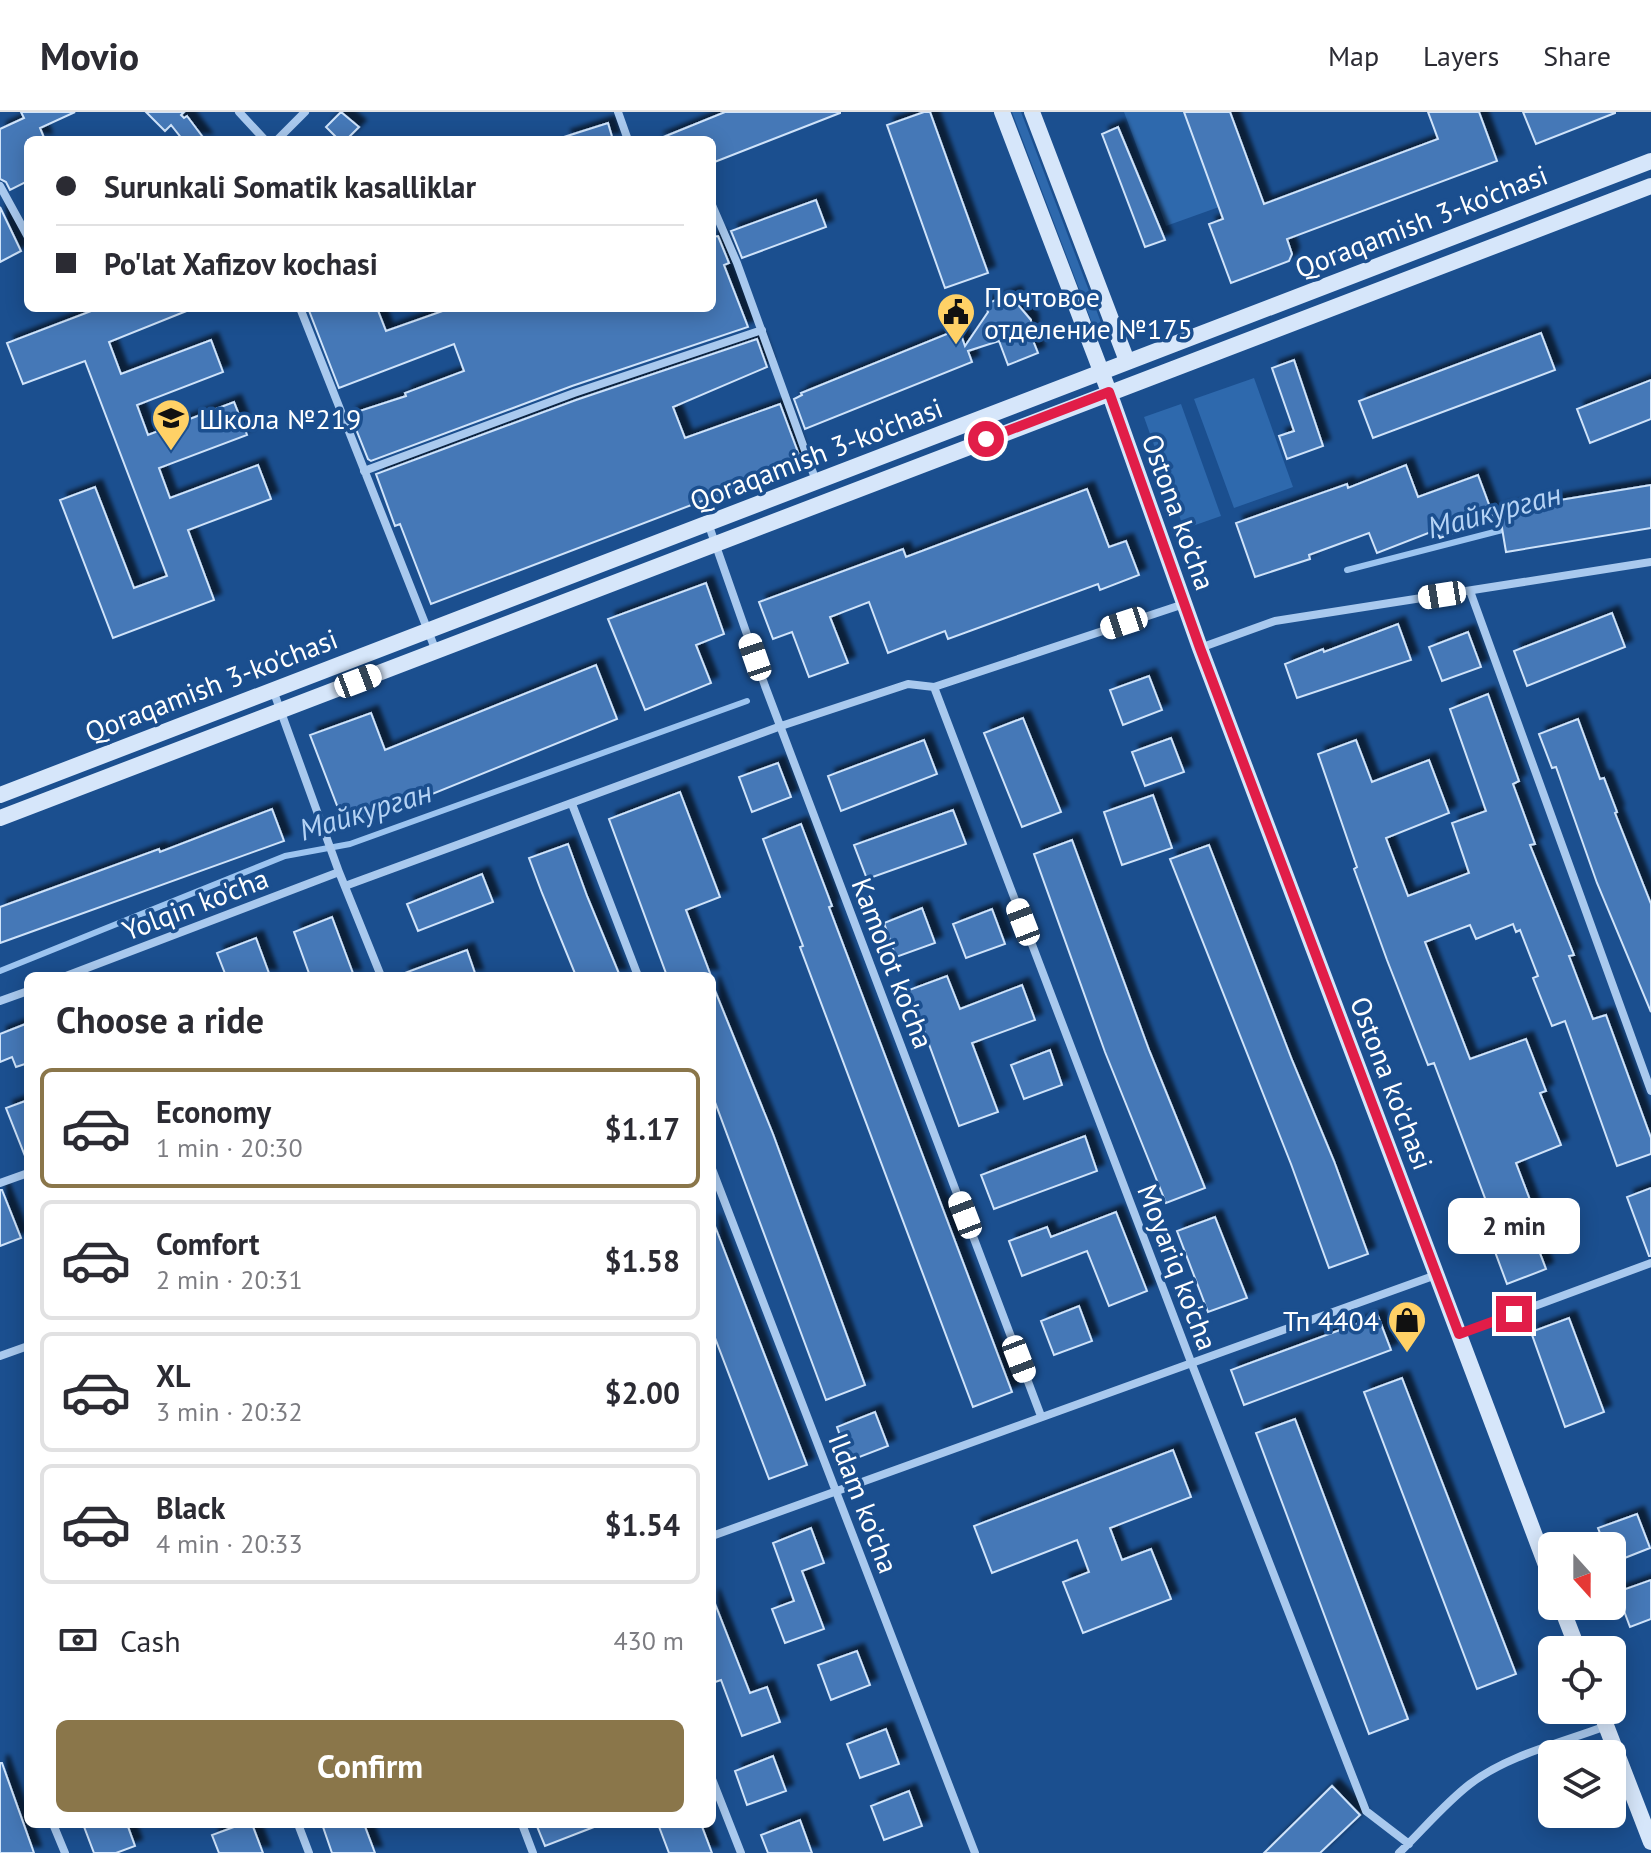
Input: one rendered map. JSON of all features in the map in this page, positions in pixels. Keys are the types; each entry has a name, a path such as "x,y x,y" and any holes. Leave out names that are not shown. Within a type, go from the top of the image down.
{"main road":[{"name":"Ostona ko'cha","path":"1002,112 1109,392 1200,648"},
{"path":"1032,112 1127,361 1109,392"},
{"name":"Qoraqamish 3-ko'chasi","path":"0,795 1651,161"},
{"name":"Qoraqamish 3-ko'chasi","path":"0,818 1651,186"},
{"name":"Ostona ko'chasi","path":"1200,648 1538,1544"},
{"path":"1605,1724 1651,1842"}],"street":[{"path":"239,112 261,136"},
{"path":"281,136 305,112"},
{"path":"618,112 627,136"},
{"path":"0,186 24,230"},
{"path":"716,215 762,330 816,482"},
{"path":"302,312 436,651"},
{"path":"364,471 574,393 762,330"},
{"name":"Kamolot ko'cha","path":"708,523 776,716 1041,1416"},
{"path":"1200,648 1275,621 1651,562"},
{"path":"1470,591 1651,1091"},
{"path":"345,886 781,726 908,684 934,687 1184,604"},
{"name":"Moyariq ko'cha","path":"934,687 1366,1811 1409,1844"},
{"path":"273,689 339,872 379,972"},
{"path":"572,804 636,972"},
{"name":"Yolqin ko'cha","path":"76,972 339,872"},
{"path":"0,1001 24,992"},
{"path":"0,1183 24,1174"},
{"name":"Ildam ko'cha","path":"716,1179 975,1853"},
{"path":"1459,1334 1651,1263"},
{"path":"716,1535 1437,1275"},
{"path":"0,1356 24,1347"},
{"path":"1399,1853 1467,1786 1484,1774 1591,1724"},
{"path":"716,1789 741,1853"},
{"path":"55,1828 65,1853"},
{"path":"300,1828 309,1853"},
{"path":"524,1828 533,1853"}],"shaded area":[{"path":"1012,112 1021,112 1105,333 1097,336"},
{"path":"1124,112 1184,112 1219,207 1166,226"},
{"path":"1254,378 1293,487 1234,508 1194,399"},
{"path":"1181,404 1221,516 1184,529 1144,417"}],"building":[{"path":"21,112 75,112 40,128 43,136 24,136 24,183 10,190 6,182 0,179 0,129 24,118"},
{"path":"146,112 184,112 181,115 184,118 187,116 202,136 180,136 171,125 165,131"},
{"path":"341,112 359,127 350,136 335,136 326,127"},
{"path":"725,112 840,112 716,161 716,136 666,136"},
{"path":"930,112 988,273 945,288 887,125"},
{"path":"1184,112 1230,112 1264,204 1438,139 1428,112 1479,112 1497,161 1287,239 1292,254 1289,261 1231,283 1209,224 1223,219"},
{"path":"1523,112 1615,112 1615,113 1536,144"},
{"path":"608,123 612,136 567,136"},
{"path":"1118,127 1165,240 1145,247 1102,134"},
{"path":"816,200 826,227 742,258 731,231"},
{"path":"0,207 21,251 0,262"},
{"path":"716,236 729,263 724,265 748,327 572,386 371,461 350,414 406,396 405,393 464,371 454,344 339,388 310,312 379,312 386,331 440,312 716,312"},
{"path":"1015,293 1019,306 1031,320 1032,338 1038,353 1008,365 999,341 968,351 972,362 805,429 794,399 801,393 959,329 965,346 988,312 985,304"},
{"path":"88,312 184,312 109,342 121,374 211,340 223,372 137,405 148,435 234,402 247,435 159,468 170,498 258,465 271,499 188,530 214,600 113,638 60,500 95,487 134,588 167,576 85,361 23,384 7,343"},
{"path":"1541,333 1555,370 1373,438 1359,401"},
{"path":"757,339 767,367 673,407 685,438 780,404 802,463 431,604 400,524 395,526 376,474 576,400"},
{"path":"1294,360 1323,446 1287,459 1279,436 1294,431 1272,368"},
{"path":"1651,380 1651,419 1590,443 1577,409"},
{"path":"1406,465 1418,497 1478,475 1494,518 1440,538 1436,530 1377,553 1369,533 1309,555 1310,559 1255,577 1236,523 1347,484 1348,488"},
{"path":"1651,485 1651,528 1506,552 1499,510"},
{"path":"1087,489 1109,547 1126,541 1139,575 1100,590 1098,584 948,639 945,631 888,653 869,602 830,617 848,663 809,677 792,632 773,639 759,602 903,549 906,557"},
{"path":"706,583 724,634 696,645 711,683 645,710 608,619"},
{"path":"1612,613 1625,647 1527,686 1514,651"},
{"path":"1398,624 1411,660 1297,698 1285,664"},
{"path":"1468,632 1481,667 1442,681 1429,647"},
{"path":"596,665 617,719 346,829 310,735 371,713 385,750"},
{"path":"1149,676 1162,710 1123,725 1110,690"},
{"path":"1488,694 1519,781 1513,784 1535,844 1530,845 1574,955 1569,956 1593,1019 1606,1015 1651,1138 1651,1154 1617,1166 1565,1021 1552,1026 1533,978 1538,976 1520,930 1516,932 1513,924 1476,939 1470,925 1425,942 1470,1059 1526,1039 1546,1091 1540,1093 1561,1145 1516,1163 1533,1208 1524,1211 1546,1269 1507,1284 1494,1249 1503,1246 1434,1063 1428,1065 1387,960 1318,754 1356,740 1372,782 1429,760 1449,813 1386,838 1408,896 1469,873 1452,823 1486,811 1450,709"},
{"path":"1023,718 1061,812 1022,827 984,733"},
{"path":"1578,719 1600,779 1604,778 1651,904 1651,1012 1597,883 1556,767 1552,768 1539,734"},
{"path":"1171,738 1184,772 1145,786 1132,752"},
{"path":"924,740 937,774 841,811 828,776"},
{"path":"778,763 791,797 752,812 739,777"},
{"path":"680,792 720,897 686,910 709,972 666,972 609,819"},
{"path":"1153,795 1172,848 1122,865 1104,812"},
{"path":"272,809 284,841 0,943 0,907 159,849 160,852"},
{"path":"953,810 966,844 867,879 854,845"},
{"path":"801,824 832,906 829,907 1012,1392 973,1407 800,947 803,946 763,839"},
{"path":"1072,840 1149,1050 1205,1188 1166,1203 1105,1052 1034,854"},
{"path":"568,844 618,972 574,972 529,858"},
{"path":"1209,845 1368,1254 1329,1268 1170,859"},
{"path":"482,874 493,902 418,931 407,904"},
{"path":"922,908 935,943 896,957 884,923"},
{"path":"992,909 1005,944 966,958 953,924"},
{"path":"332,917 353,972 309,972 294,932"},
{"path":"256,938 269,972 224,972 217,953"},
{"path":"467,950 475,972 407,972"},
{"path":"947,976 960,1009 1022,985 1035,1020 972,1043 998,1112 959,1126 909,990"},
{"path":"716,993 773,1134 865,1385 826,1400 716,1105"},
{"path":"24,1025 24,1064 16,1067 12,1057 0,1062 0,1034"},
{"path":"1050,1050 1062,1085 1024,1099 1011,1065"},
{"path":"24,1101 24,1153 6,1108"},
{"path":"1085,1136 1097,1171 994,1209 981,1175"},
{"path":"1651,1188 1651,1256 1649,1256 1627,1197"},
{"path":"0,1190 21,1238 0,1246"},
{"path":"1116,1212 1147,1291 1109,1306 1087,1251 1022,1276 1009,1241 1047,1227 1051,1237"},
{"path":"1215,1217 1247,1298 1208,1312 1177,1231"},
{"path":"716,1229 807,1465 769,1479 716,1340"},
{"path":"1079,1306 1092,1341 1054,1355 1041,1321"},
{"path":"1378,1316 1391,1350 1244,1405 1231,1370"},
{"path":"1569,1318 1604,1412 1565,1427 1531,1332"},
{"path":"1402,1378 1516,1674 1477,1689 1364,1392"},
{"path":"875,1412 888,1446 849,1461 837,1427"},
{"path":"1295,1419 1408,1719 1369,1734 1256,1433"},
{"path":"1173,1450 1191,1497 1110,1528 1122,1560 1151,1549 1171,1599 1083,1633 1063,1582 1089,1572 1077,1540 992,1573 974,1526"},
{"path":"1637,1514 1650,1548 1626,1557 1626,1532 1600,1532 1598,1528"},
{"path":"811,1528 824,1563 802,1571 824,1629 785,1643 772,1609 794,1601 773,1543"},
{"path":"1651,1580 1651,1619 1630,1627 1626,1616 1626,1589"},
{"path":"716,1606 750,1693 767,1687 780,1722 742,1736 721,1680 716,1682"},
{"path":"857,1651 870,1685 831,1700 818,1665"},
{"path":"886,1729 899,1764 860,1778 847,1744"},
{"path":"773,1756 786,1791 747,1805 735,1771"},
{"path":"0,1763 2,1763 34,1853 0,1853"},
{"path":"1332,1786 1360,1815 1320,1853 1264,1853"},
{"path":"909,1791 922,1826 884,1840 871,1806"},
{"path":"800,1820 812,1853 768,1853 761,1835"},
{"path":"85,1828 128,1828 135,1846 116,1853 94,1853"},
{"path":"231,1828 254,1828 263,1853 219,1853 212,1835"},
{"path":"323,1828 366,1828 375,1853 332,1853"},
{"path":"538,1828 591,1828 545,1846"},
{"path":"660,1828 703,1828 712,1853 669,1853"}],"waterway":[{"name":"Майкурган","path":"1347,570 1510,528"},
{"name":"Майкурган","path":"0,971 285,856 350,844 747,701"}],"place":[{"name":"Почтовое отделение №175","path":"956,346"},
{"name":"Школа №219","path":"171,452"},
{"name":"Тп 4404","path":"1407,1354"}],"route":[{"path":"986,439 1109,392 1200,648 1459,1334 1514,1314"}]}
